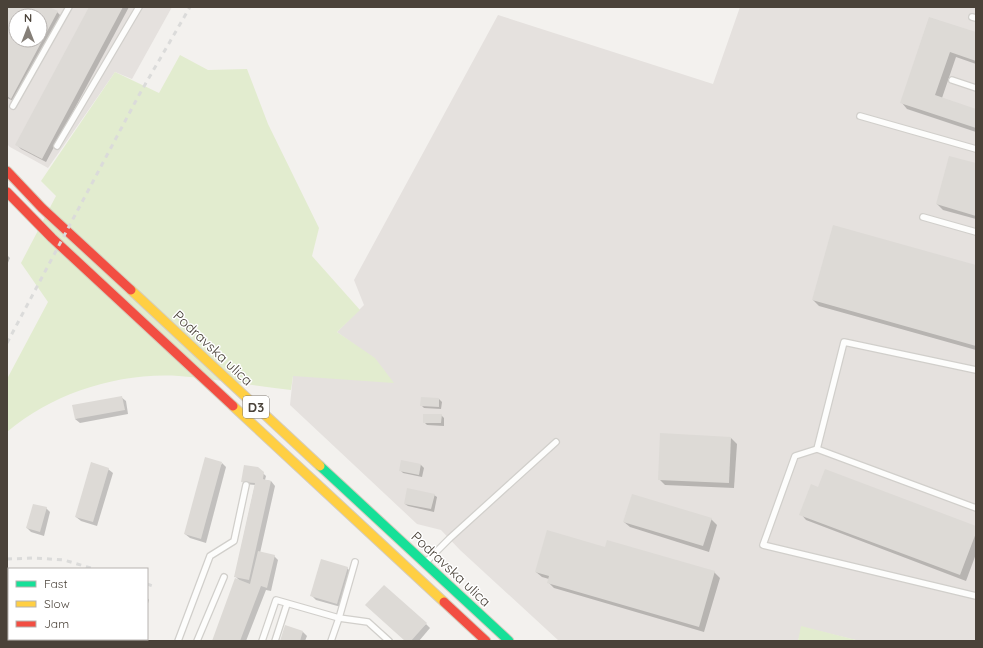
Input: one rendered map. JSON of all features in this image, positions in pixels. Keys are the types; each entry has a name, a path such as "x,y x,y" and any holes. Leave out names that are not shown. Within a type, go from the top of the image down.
{"main road":[{"name":"Podravska ulica","path":"7,171 42,208 509,641"},
{"name":"Podravska ulica","path":"7,192 57,243 486,641"}],"lane":[{"path":"13,106 69,7"},
{"path":"58,146 139,7"},
{"path":"952,80 976,88"},
{"path":"860,116 976,150"},
{"path":"923,217 976,232"},
{"path":"818,449 844,342 976,370"},
{"path":"424,563 556,442"},
{"path":"976,507 818,449 795,456 763,545 976,596"},
{"path":"178,641 210,556 234,541 246,485"},
{"path":"331,641 339,618 354,562"},
{"path":"198,641 224,577"},
{"path":"262,641 276,600 339,618 368,622 389,641"},
{"path":"275,641 287,604"}],"shaded area":[{"path":"7,7 172,7 132,79 115,72 48,168 7,144"},
{"path":"740,7 976,7 976,641 860,641 802,627 798,641 559,641 460,550 441,530 417,524 290,405 293,376 355,345 337,332 364,305 354,280 498,15 713,84"}],"green space":[{"path":"180,55 208,70 247,69 268,124 319,228 312,256 360,310 337,332 375,358 394,383 293,376 291,390 179,376 133,378 110,382 66,396 25,418 7,432 7,379 48,302 21,263 56,196 41,181 115,72 159,93"},
{"path":"801,626 860,641 798,641"}],"building":[{"path":"7,7 49,7 58,11 48,30 48,8 8,8 8,48 38,48 11,99 7,96"},
{"path":"89,7 123,7 42,159 15,145"},
{"path":"929,17 976,32 976,61 950,52 935,95 976,109 976,128 900,103"},
{"path":"949,156 976,163 976,216 936,204"},
{"path":"833,225 976,265 976,346 812,300"},
{"path":"122,396 125,410 75,419 72,405"},
{"path":"421,397 439,398 439,407 420,406"},
{"path":"423,414 442,414 441,423 423,423"},
{"path":"660,433 731,437 729,483 658,480"},
{"path":"205,457 222,462 201,539 184,534"},
{"path":"401,460 421,464 419,475 399,471"},
{"path":"91,462 109,468 93,522 75,517"},
{"path":"244,465 258,467 264,472 263,479 271,481 249,580 234,577 255,483 241,482"},
{"path":"825,469 976,526 976,533 960,575 799,515 811,484 818,487"},
{"path":"407,488 435,494 431,509 404,504"},
{"path":"632,494 712,518 703,546 623,522"},
{"path":"33,504 47,507 40,532 26,528"},
{"path":"547,530 605,547 607,540 715,571 699,627 547,583 549,576 535,572"},
{"path":"258,551 275,555 267,588 261,586 240,641 212,641 235,578 250,584"},
{"path":"321,559 348,567 337,604 310,596"},
{"path":"7,584 8,610 7,609"},
{"path":"384,585 427,623 411,641 405,641 365,605"},
{"path":"285,625 303,631 300,641 280,641"}],"railway":[{"path":"7,343 139,95 190,7"},
{"path":"7,559 34,558 64,560 91,568"},
{"path":"148,584 153,586"}],"traffic: fast":[{"path":"320,466 509,641"}],"traffic: slow":[{"path":"131,290 320,466"},
{"path":"233,406 444,602"}],"traffic: jam":[{"path":"7,171 42,208 131,290"},
{"path":"7,192 52,238 233,406"},
{"path":"444,602 486,641"}]}
